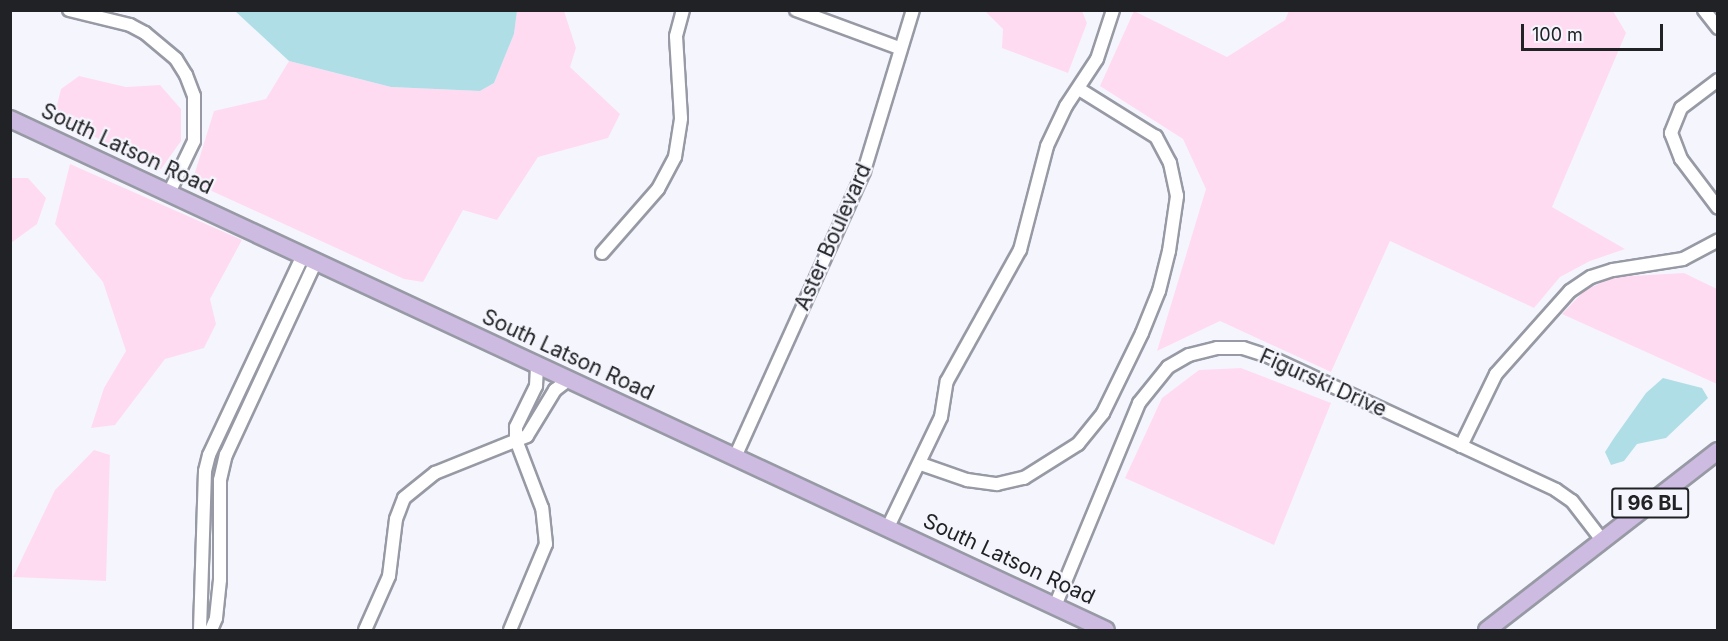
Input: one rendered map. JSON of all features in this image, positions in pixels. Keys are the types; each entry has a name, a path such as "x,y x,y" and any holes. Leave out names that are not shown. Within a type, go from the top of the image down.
{"main road":[{"name":"South Latson Road","path":"10,119 308,260 1106,630"},
{"name":"I 96 BL","path":"1487,630 1718,451"}],"street":[{"path":"69,10 98,14 145,33 176,59 186,75 194,96 194,141 169,193"},
{"path":"602,253 658,189 675,157 681,117 676,36 683,10"},
{"path":"796,10 899,48"},
{"name":"Aster Boulevard","path":"735,457 864,171 899,48 913,10"},
{"path":"888,527 921,464 942,417 947,381 1020,249 1047,146 1066,106 1080,89 1097,59 1113,10"},
{"path":"1704,10 1718,28"},
{"path":"1718,80 1681,108 1671,133 1681,159 1718,208"},
{"path":"921,464 967,480 997,484 1024,478 1078,444 1103,413 1143,333 1159,291 1177,196 1170,163 1156,137 1080,89"},
{"path":"1461,446 1496,374 1570,291 1591,277 1613,270 1683,259 1718,240"},
{"path":"200,630 205,471 232,405 269,327 308,260"},
{"path":"211,630 216,618 220,580 222,469 282,333 308,260"},
{"path":"269,327 282,333"},
{"name":"Figurski Drive","path":"1055,606 1139,403 1168,368 1189,355 1234,348 1270,357 1556,490 1572,501 1602,540"},
{"path":"510,630 546,544 542,508 516,440 516,427 536,386 537,366"},
{"path":"365,630 389,576 396,519 404,498 435,473 527,436 555,390 568,380"},
{"path":"232,405 246,411"},
{"path":"203,540 219,540"}],"shaded area":[{"path":"517,11 564,11 576,48 570,67 620,114 608,138 538,157 497,220 463,210 423,282 404,279 192,182 214,111 266,99 289,61 391,87 480,91 494,83 514,34"},
{"path":"985,11 1082,11 1087,23 1068,73 1002,48 1003,29"},
{"path":"1134,11 1227,57 1285,20 1289,11 1613,11 1626,33 1552,207 1625,249 1590,261 1560,277 1534,308 1390,241 1331,372 1220,321 1157,351 1206,189 1183,139 1100,86"},
{"path":"79,76 126,87 160,85 181,109 181,141 161,169 54,117 61,89"},
{"path":"70,164 242,240 210,299 216,324 204,348 165,359 115,425 91,428 104,388 126,351 103,282 55,224"},
{"path":"11,178 28,178 46,198 37,224 11,243"},
{"path":"1684,273 1717,289 1717,384 1562,314 1584,291 1613,277"},
{"path":"1241,368 1331,403 1274,545 1125,478 1162,398 1199,370"},
{"path":"94,450 110,455 106,581 13,577 55,490"}],"water":[{"path":"235,11 517,11 514,34 494,83 480,91 391,87 289,61"},
{"path":"1663,378 1702,388 1708,398 1666,438 1637,444 1624,461 1611,465 1605,452 1646,393"}]}
